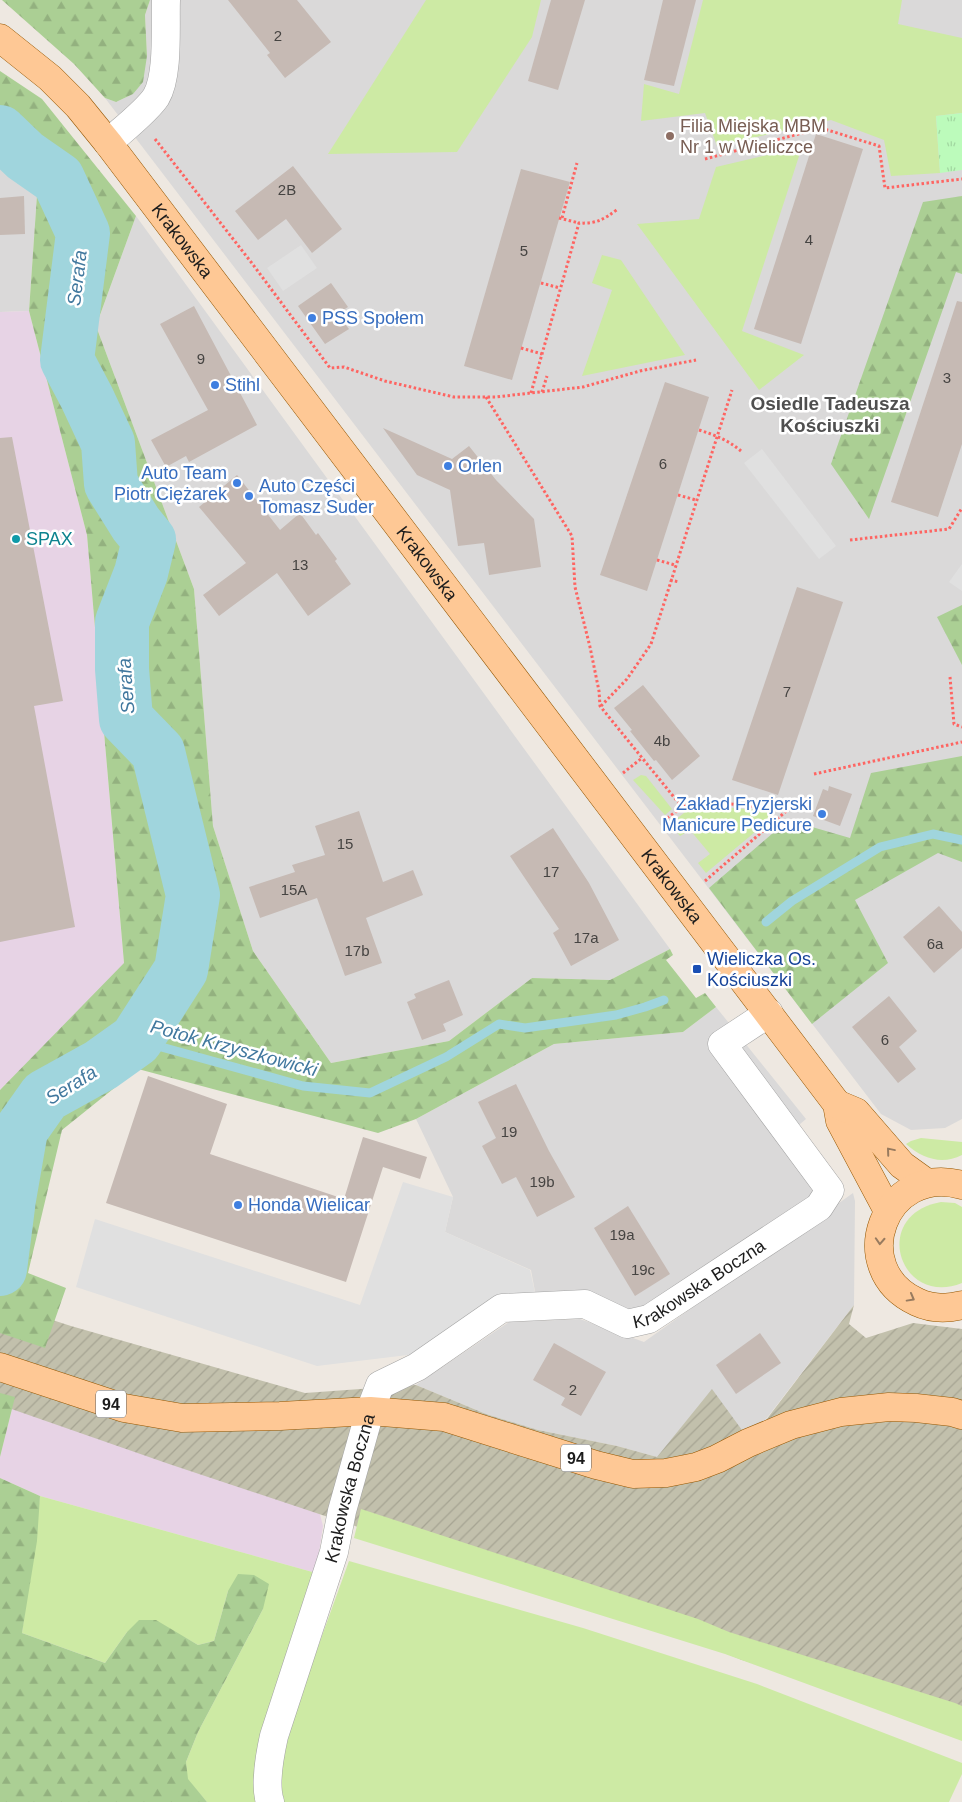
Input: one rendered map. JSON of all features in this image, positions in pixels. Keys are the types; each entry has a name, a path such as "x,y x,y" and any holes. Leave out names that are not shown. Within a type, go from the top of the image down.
{"main road":[{"name":"Krakowska","path":"0,38 50,78 78,106 108,143 769,1013 837,1104 840,1121 888,1211"},
{"name":"Krakowska","path":"837,1104 856,1112 902,1165 951,1181"},
{"path":"951,1181 905,1193 896,1201 888,1211 881,1228 879,1247 885,1271 899,1291 909,1298 932,1307 957,1311"},
{"name":"94","path":"0,1367 124,1408 182,1418 280,1416 370,1411 444,1417 596,1465 633,1474 666,1473 696,1467 717,1459 748,1442 791,1425 841,1412 898,1407 943,1411 962,1416"}],"street":[{"path":"108,143 156,97 164,65 166,0"},
{"name":"Krakowska Boczna","path":"270,1802 268,1796 269,1759 274,1736 334,1552 342,1511 370,1411 380,1385 417,1367 502,1308 585,1304 627,1324 649,1320 819,1207 830,1190 722,1044 769,1013"}],"path":[{"path":"137,116 251,262 330,368 344,367 385,382 454,397 486,397 531,394 583,387 640,371 696,360"},
{"path":"705,159 821,128 879,146 885,188 962,179"},
{"path":"577,163 561,218 579,223 594,224 606,218 618,208"},
{"path":"531,394 579,223"},
{"path":"540,283 560,288"},
{"path":"522,348 542,354"},
{"path":"542,392 547,376"},
{"path":"600,706 627,679 650,644 732,390"},
{"path":"486,397 572,536 575,587 590,647 600,706 682,807"},
{"path":"699,430 717,436 741,451"},
{"path":"678,496 696,500"},
{"path":"850,540 949,528 962,508"},
{"path":"657,560 675,565"},
{"path":"670,580 679,582"},
{"path":"950,677 954,724 962,727"},
{"path":"814,774 962,742"},
{"path":"620,775 642,758"},
{"path":"663,821 692,800 772,808 802,806"},
{"path":"705,882 791,808"}],"shaded area":[{"path":"150,0 962,0 962,1119 945,1128 911,1130 881,1114 105,98 116,102 133,94 147,56 145,15"},
{"path":"0,160 37,195 29,311 0,312"},
{"path":"136,216 670,949 610,980 532,978 449,1041 331,1063 253,951 213,826 194,589 96,326"},
{"path":"301,245 317,268 283,291 267,268"},
{"path":"29,311 87,535 124,964 0,1090 0,312"},
{"path":"762,449 836,546 819,559 744,463"},
{"path":"962,564 962,591 949,582"},
{"path":"716,1007 806,1119 793,1130 825,1183 812,1202 643,1312 536,1297 531,1270 445,1232 453,1197 416,1119 554,1044 683,1032"},
{"path":"403,1182 453,1197 445,1232 530,1270 536,1297 416,1354 317,1366 76,1287 95,1219 360,1305"},
{"path":"853,1193 855,1201 854,1305 749,1441 657,1457 617,1446 538,1430 486,1414 416,1385 509,1322 580,1319 644,1342"},
{"path":"0,1303 71,1326 305,1393 416,1385 486,1414 538,1430 617,1446 657,1457 712,1389 750,1441 854,1305 849,1324 866,1338 913,1323 962,1329 962,1728 742,1660 670,1631 169,1464 0,1405"},
{"path":"15,1397 316,1499 323,1526 316,1573 40,1496 0,1478 0,1457"}],"green space":[{"path":"2,0 150,0 145,15 147,56 143,82 133,94 116,102 105,98 74,64"},
{"path":"426,0 541,0 532,37 457,152 328,154"},
{"path":"703,0 902,0 898,24 962,38 962,113 936,116 940,173 891,176 884,140 831,120 717,146 705,113 641,121 644,84 679,94"},
{"path":"0,71 42,99 136,216 96,326 194,589 213,826 253,951 331,1063 449,1041 532,978 610,980 670,949 673,955 666,960 696,998 705,993 716,1007 683,1032 554,1044 416,1119 378,1133 138,1069 62,1130 28,1273 66,1288 45,1348 0,1333 0,1090 124,963 87,535 29,311 37,195 0,161"},
{"path":"962,113 962,170 940,173 936,116"},
{"path":"802,147 742,331 804,355 759,390 637,224 699,219 716,167"},
{"path":"962,196 962,274 956,272 869,519 831,464 923,202"},
{"path":"602,255 621,260 685,355 582,376 612,290 592,283"},
{"path":"962,605 962,665 937,617"},
{"path":"962,756 962,862 938,853 855,900 888,963 812,1024 709,888 788,820 850,838 871,773"},
{"path":"641,775 646,776 672,809 665,815 633,780"},
{"path":"694,805 770,811 774,816 706,873 698,863 710,854 690,830 680,836 670,824"},
{"path":"921,1138 962,1142 962,1155 947,1160 933,1159 926,1157 906,1144"},
{"path":"941,1202 955,1203 962,1207 962,1283 940,1287 922,1283 909,1272 901,1257 900,1240 905,1224 919,1210"},
{"path":"0,1393 15,1397 0,1457"},
{"path":"0,1478 40,1496 37,1541 22,1633 105,1663 127,1632 139,1620 156,1620 198,1645 214,1641 228,1591 238,1574 254,1575 269,1584 263,1609 198,1732 186,1762 188,1779 207,1802 0,1802"},
{"path":"40,1496 316,1573 260,1802 207,1802 187,1779 186,1762 198,1732 263,1609 228,1591 214,1641 198,1645 184,1637 127,1632 105,1663 22,1633"},
{"path":"361,1509 698,1619 729,1632 955,1703 962,1706 962,1741 725,1654 354,1538"},
{"path":"349,1561 583,1628 757,1684 962,1763 962,1774 949,1802 278,1802 275,1792 293,1716"}],"building":[{"path":"228,0 297,0 331,42 285,78 267,55 270,53"},
{"path":"551,0 585,0 558,90 528,81"},
{"path":"663,0 696,0 674,86 644,80"},
{"path":"816,134 863,149 801,344 754,329"},
{"path":"293,166 342,229 312,253 286,219 258,240 235,211"},
{"path":"521,169 570,182 512,380 464,366"},
{"path":"24,196 25,234 0,235 0,198"},
{"path":"331,283 348,307 337,314 349,329 325,344 298,306"},
{"path":"957,301 962,302 962,444 938,517 891,502"},
{"path":"194,306 257,425 189,462 186,456 166,467 151,440 208,410 160,324"},
{"path":"665,382 709,397 647,591 600,575"},
{"name":"Orlen","path":"383,428 452,459 469,446 496,480 534,519 541,567 489,575 484,543 458,546 450,490 417,475"},
{"name":"SPAX","path":"12,437 63,701 34,706 75,927 0,942 0,438"},
{"path":"237,475 280,530 300,513 337,559 335,561 351,584 308,616 277,573 219,616 203,595 246,563 199,507"},
{"path":"797,587 843,602 778,795 732,780"},
{"path":"643,685 700,756 672,780 656,760 654,761 614,708"},
{"path":"829,786 852,794 840,826 813,816 823,789 828,791"},
{"path":"359,811 383,882 413,870 423,895 366,918 382,963 345,976 317,898 260,918 249,887 295,872 292,865 325,855 315,826"},
{"path":"553,828 589,883 619,940 571,966 553,933 559,929 510,856"},
{"path":"939,906 962,932 962,948 934,973 903,937"},
{"path":"449,980 463,1015 443,1024 446,1031 422,1040 407,1002 416,998 414,994"},
{"path":"889,996 917,1031 899,1047 916,1069 898,1083 852,1027"},
{"name":"Honda Wielicar","path":"148,1076 227,1104 210,1154 344,1199 363,1137 427,1157 420,1179 383,1167 346,1282 106,1203"},
{"path":"516,1084 549,1151 575,1197 537,1217 516,1177 502,1184 482,1146 496,1138 478,1102"},
{"path":"628,1206 670,1274 635,1296 594,1228"},
{"path":"760,1333 781,1363 736,1394 716,1365"},
{"path":"554,1343 606,1372 581,1416 561,1405 565,1398 533,1380"}],"waterway":[{"name":"Serafa","path":"0,132 25,156 58,179 83,233 67,360 108,443 111,484 136,524 149,540 141,573 122,622 122,669 126,719 158,752 193,895 181,970 136,1040 101,1065 45,1096 21,1130 9,1199 0,1269"},
{"name":"Potok Krzyszkowicki","path":"766,922 792,901 880,847 933,834 962,840"},
{"name":"Potok Krzyszkowicki","path":"136,1040 303,1086 370,1093 446,1057 499,1024 525,1028 616,1015 664,1000"}],"place":[{"name":"Filia Miejska MBM Nr 1 w Wieliczce","path":"670,136"},
{"name":"PSS Społem","path":"312,318"},
{"name":"Stihl","path":"215,385"},
{"name":"Orlen","path":"448,466"},
{"name":"Auto Team Piotr Ciężarek","path":"237,483"},
{"name":"Auto Części Tomasz Suder","path":"249,496"},
{"name":"SPAX","path":"16,539"},
{"name":"Zakład Fryzjerski Manicure Pedicure","path":"822,814"},
{"name":"Wieliczka Os. Kościuszki","path":"697,969"},
{"name":"Honda Wielicar","path":"238,1205"}],"district":[{"name":"Osiedle Tadeusza Kościuszki","path":"830,414"}]}
